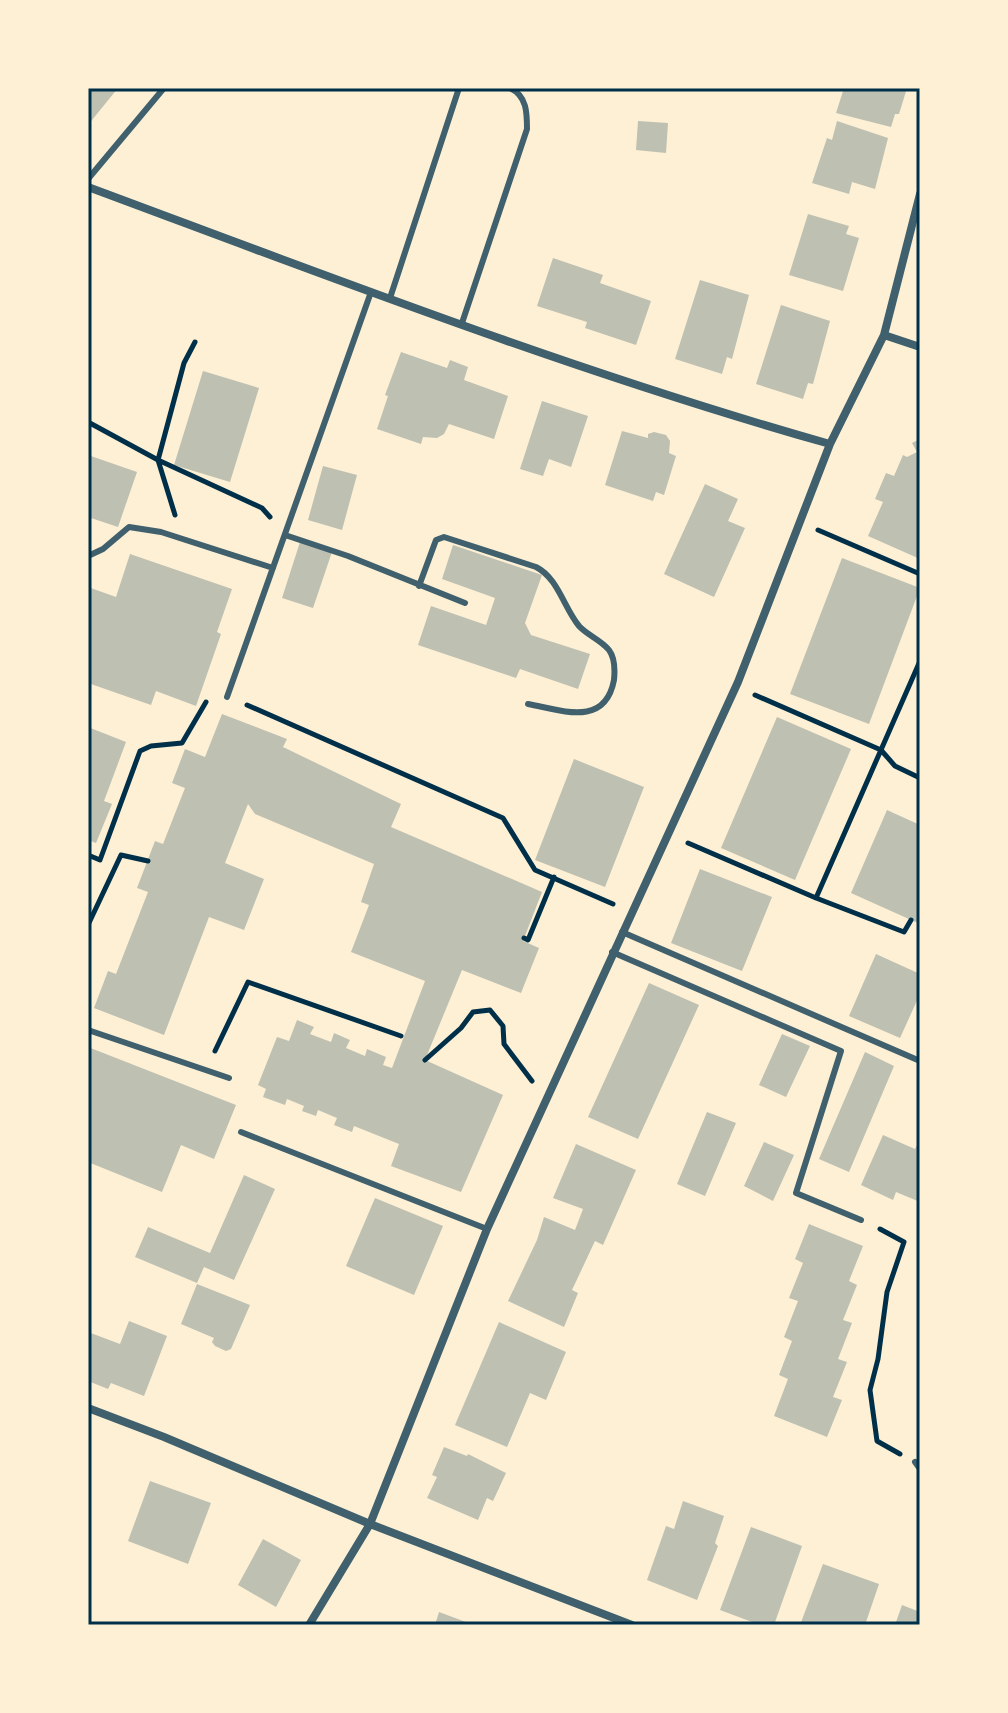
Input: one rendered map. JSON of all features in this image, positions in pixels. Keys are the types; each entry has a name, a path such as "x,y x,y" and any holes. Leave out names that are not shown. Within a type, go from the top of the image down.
{"street":[{"path":"88,187 371,292 719,413 830,444"},
{"path":"309,1625 370,1524 487,1229 738,682 830,444 884,335 920,194"},
{"path":"884,335 920,347"},
{"path":"88,1408 370,1524 632,1625"}],"lane":[{"path":"88,179 164,88"},
{"path":"390,298 459,88"},
{"path":"462,323 527,129 526,106 517,91 510,88"},
{"path":"227,697 371,292"},
{"path":"88,556 103,549 129,527 161,532 273,568"},
{"path":"285,535 348,556 465,603"},
{"path":"419,586 436,540 444,537 536,567 548,575 580,626 609,650 614,663 614,677 611,691 603,704 593,711 582,714 528,704"},
{"path":"622,932 920,1061"},
{"path":"612,952 841,1051 796,1193 861,1220"},
{"path":"88,1030 229,1078"},
{"path":"241,1132 487,1229"},
{"path":"915,1462 920,1469"}],"path":[{"path":"183,539 158,460 184,363 195,342"},
{"path":"88,422 158,460 262,508 285,535"},
{"path":"798,522 920,574"},
{"path":"816,898 920,661"},
{"path":"738,682 757,696 881,750 895,766 920,778"},
{"path":"88,855 100,860 140,751 151,746 182,743 210,692 503,818 535,870 632,912"},
{"path":"667,834 904,932 911,920"},
{"path":"88,925 121,855 148,861"},
{"path":"524,938 528,940 554,877"},
{"path":"206,1070 248,982 401,1036"},
{"path":"425,1060 461,1028 473,1012 490,1010 503,1026 504,1044 530,1079 547,1094"},
{"path":"861,1220 904,1242 887,1292 878,1359 870,1390 877,1441 915,1462"}],"building":[{"path":"88,88 118,88 88,125"},
{"path":"844,88 907,88 899,114 895,114 891,127 836,113"},
{"path":"638,121 668,123 666,153 636,150"},
{"path":"837,121 888,138 875,189 852,182 849,194 812,183 827,138 832,140"},
{"path":"808,214 849,226 846,234 859,238 843,291 789,275"},
{"path":"553,258 603,275 600,283 651,301 636,345 585,328 587,322 537,306"},
{"path":"700,280 749,295 732,359 727,357 722,374 675,359"},
{"path":"781,305 830,321 813,384 808,383 803,399 756,384"},
{"path":"401,352 447,368 450,360 468,367 464,380 508,396 494,439 449,424 444,434 437,438 423,437 421,444 377,429 388,396 385,395"},
{"path":"203,371 259,388 230,482 174,465"},
{"path":"542,401 588,416 571,467 549,459 543,476 520,469"},
{"path":"622,431 648,438 648,434 654,432 666,435 670,441 669,453 676,456 664,495 656,492 653,501 605,485"},
{"path":"920,439 920,559 868,536 883,502 875,499 886,473 894,476 903,455 907,457 917,452 912,443"},
{"path":"88,455 137,472 118,527 88,517"},
{"path":"323,466 357,475 342,530 308,520"},
{"path":"705,484 738,499 728,521 745,528 714,597 664,574"},
{"path":"300,542 332,552 313,608 282,598"},
{"path":"453,545 542,575 525,623 531,635 590,654 578,689 520,669 516,678 418,645 431,606 486,625 495,598 442,579"},
{"path":"130,554 232,589 217,632 221,634 196,706 156,691 151,705 88,683 88,587 116,597"},
{"path":"842,558 920,588 869,724 790,694"},
{"path":"222,714 287,739 283,747 401,804 391,827 542,892 523,941 539,948 521,993 462,970 425,1060 503,1095 461,1192 391,1166 399,1144 354,1126 352,1132 334,1125 337,1118 318,1110 316,1116 302,1111 304,1106 287,1099 285,1105 263,1097 266,1089 258,1085 277,1037 289,1041 297,1020 314,1027 310,1034 331,1042 334,1033 350,1040 346,1048 365,1056 367,1049 386,1057 383,1065 392,1068 425,981 351,952 369,905 361,902 374,864 255,814 248,804 225,863 264,879 244,930 209,917 164,1035 94,1008 108,971 116,974 148,892 137,888 155,841 163,844 185,788 172,783 185,749 205,757"},
{"path":"777,717 851,749 795,880 721,848"},
{"path":"88,727 126,742 104,801 112,804 96,843 88,840"},
{"path":"574,759 644,787 605,887 535,860"},
{"path":"887,810 920,825 920,924 851,893"},
{"path":"700,869 772,897 742,971 671,943"},
{"path":"876,954 920,974 920,994 900,1038 849,1016"},
{"path":"649,983 699,1005 638,1139 588,1117"},
{"path":"782,1034 810,1046 786,1097 759,1085"},
{"path":"88,1047 236,1105 214,1159 181,1145 162,1192 88,1162"},
{"path":"865,1052 894,1066 849,1172 819,1159"},
{"path":"707,1112 736,1123 705,1196 677,1184"},
{"path":"883,1135 915,1149 920,1139 920,1202 896,1192 893,1200 861,1185"},
{"path":"764,1142 794,1155 773,1201 744,1186"},
{"path":"576,1144 636,1170 603,1245 595,1241 572,1290 578,1293 564,1327 508,1301 537,1240 544,1217 575,1230 583,1209 553,1198"},
{"path":"244,1175 275,1189 234,1280 204,1267 197,1283 135,1257 148,1227 210,1253"},
{"path":"375,1198 443,1226 414,1295 346,1266"},
{"path":"809,1224 863,1246 849,1281 857,1285 843,1320 852,1323 838,1359 847,1362 833,1397 842,1400 827,1437 774,1416 788,1379 779,1375 792,1341 784,1337 798,1301 789,1298 803,1263 795,1259"},
{"path":"197,1284 250,1305 231,1349 226,1351 215,1346 212,1342 214,1338 181,1324"},
{"path":"129,1321 167,1336 144,1396 111,1383 108,1389 88,1381 88,1332 120,1344"},
{"path":"499,1322 566,1352 546,1400 530,1393 507,1447 455,1425"},
{"path":"444,1447 468,1454 506,1473 493,1501 487,1498 478,1520 427,1498 437,1477 432,1475"},
{"path":"150,1481 211,1503 188,1564 128,1541"},
{"path":"683,1501 724,1516 715,1543 718,1546 697,1600 647,1580 666,1526 674,1529"},
{"path":"751,1527 802,1546 774,1625 760,1625 720,1610"},
{"path":"263,1539 301,1560 276,1607 238,1585"},
{"path":"823,1564 879,1584 865,1625 800,1625"},
{"path":"902,1605 920,1612 920,1625 895,1625"},
{"path":"439,1612 474,1625 435,1625"}]}
